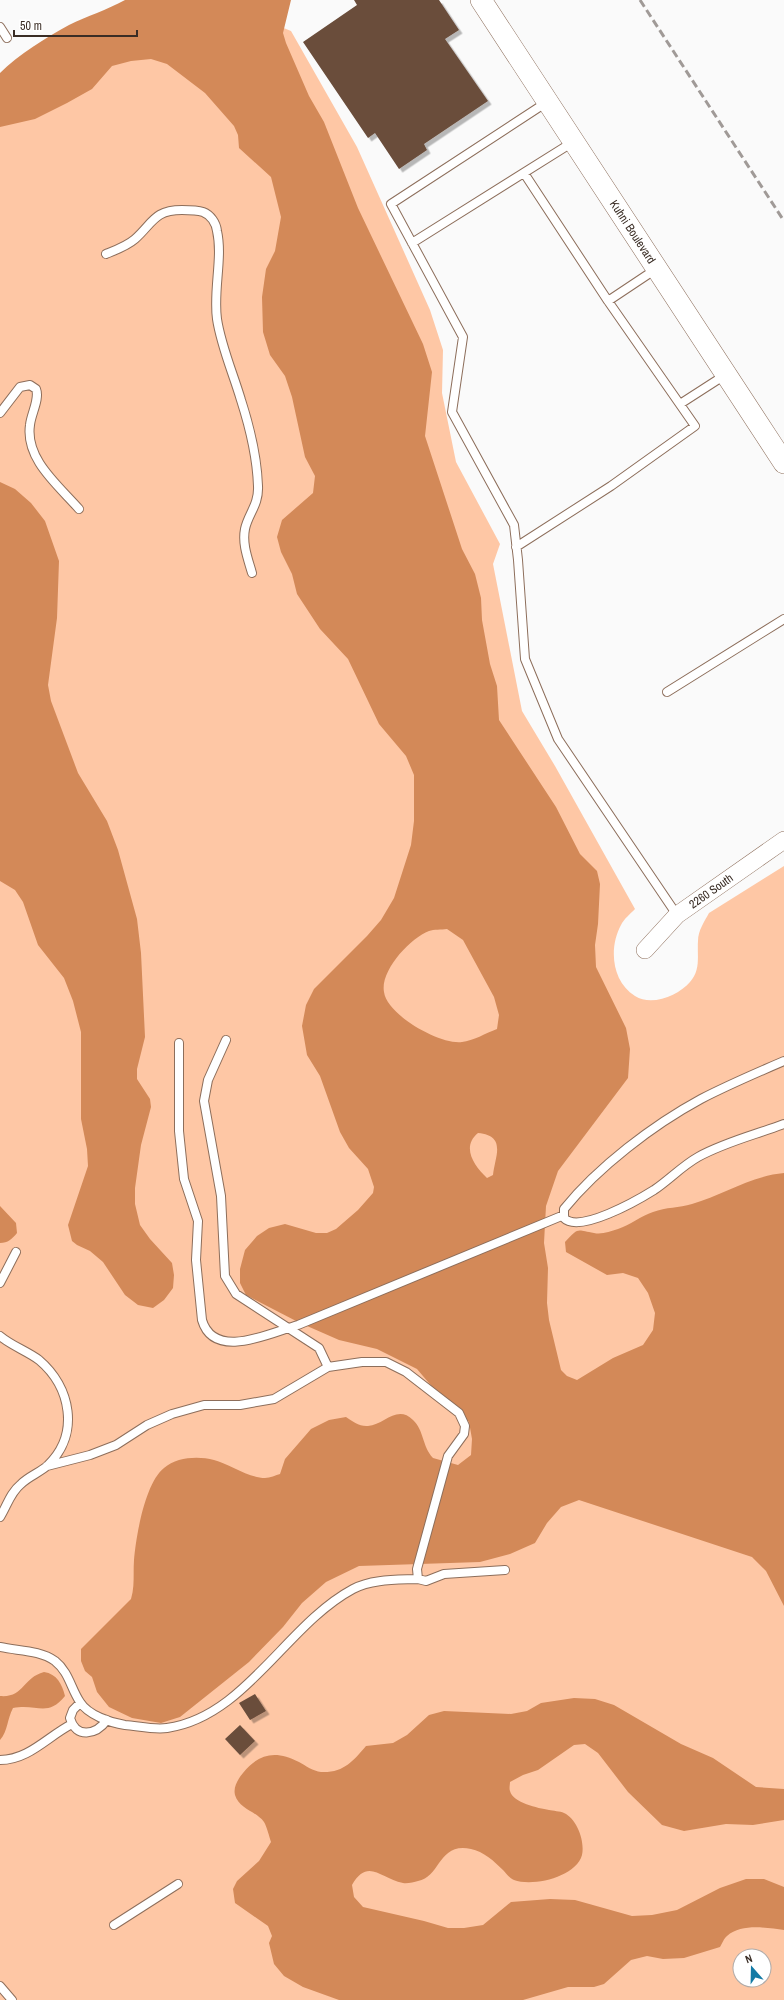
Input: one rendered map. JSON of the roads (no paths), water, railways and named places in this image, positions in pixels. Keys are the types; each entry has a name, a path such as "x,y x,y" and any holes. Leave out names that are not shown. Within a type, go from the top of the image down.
{"street":[{"name":"Kuhni Boulevard","path":"481,0 784,463"},
{"name":"2260 South","path":"645,950 676,915 784,840"}],"lane":[{"path":"0,27 7,38"},
{"path":"548,102 391,204 462,337 452,412 514,525 525,659 558,739 676,915"},
{"path":"412,243 573,141"},
{"path":"516,547 611,486 695,426 608,301 524,173"},
{"path":"106,254 121,248 135,239 164,212 185,210 203,212 215,223 218,231 216,289 217,319 225,352 253,439 259,487 257,501 246,527 244,540 252,573"},
{"path":"608,301 657,268"},
{"path":"680,404 726,374"},
{"path":"0,413 20,387 30,385 36,389 37,396 29,428 31,448 42,467 79,509"},
{"path":"667,692 784,619"},
{"path":"226,1040 208,1080 204,1101 221,1196 225,1276 236,1294 319,1348 328,1367"},
{"path":"179,1043 179,1131 184,1179 198,1221 196,1260 205,1329 216,1339 224,1342 242,1341 273,1334 564,1215"},
{"path":"784,1062 702,1099 668,1119 616,1158 585,1185 564,1209 564,1215 567,1221 572,1223 600,1217 655,1189 697,1158 716,1148 784,1124"},
{"path":"0,1283 16,1252"},
{"path":"0,1336 38,1360 59,1381 67,1406 68,1422 62,1447 48,1466"},
{"path":"0,1517 9,1499 21,1484 48,1466 116,1445 147,1425 172,1414 204,1405 240,1405 274,1399 328,1367 375,1361 386,1362 406,1372 459,1413 464,1421 464,1434 448,1456 417,1569 418,1578"},
{"path":"62,1447 71,1460"},
{"path":"0,1647 38,1654 56,1662 66,1674 80,1703 96,1715 123,1725 165,1729 196,1720 246,1687 287,1643 323,1609 353,1589 372,1582 418,1578 426,1581 444,1574 506,1570"},
{"path":"80,1703 71,1713 70,1718 72,1724 80,1732 98,1729 107,1720"},
{"path":"0,1760 26,1755 59,1731 72,1724"},
{"path":"114,1925 178,1884"},
{"path":"0,1986 12,2000"}],"railway":[{"path":"640,0 784,221"}]}
